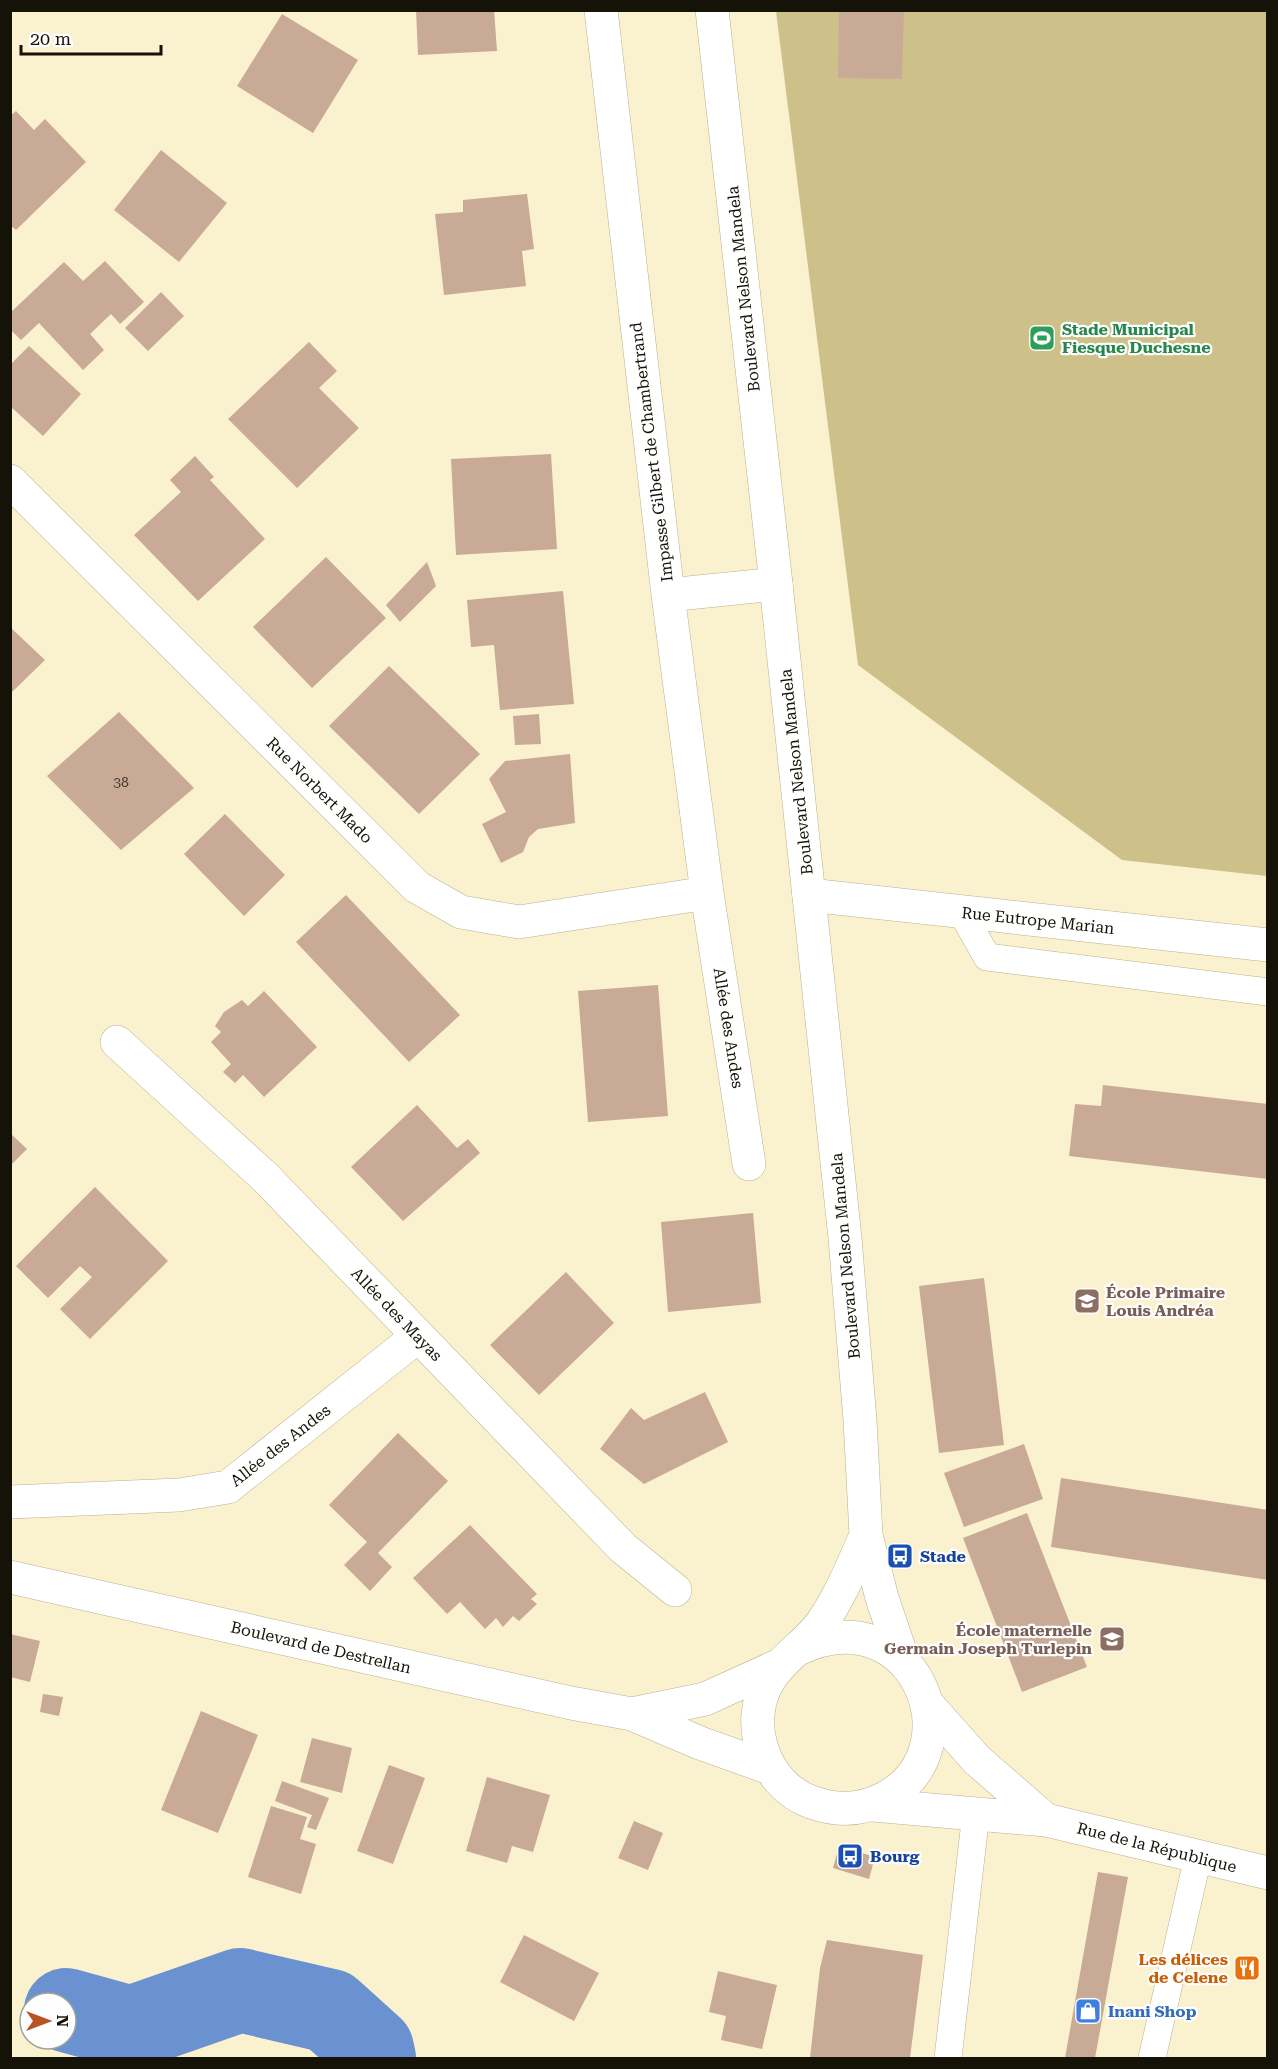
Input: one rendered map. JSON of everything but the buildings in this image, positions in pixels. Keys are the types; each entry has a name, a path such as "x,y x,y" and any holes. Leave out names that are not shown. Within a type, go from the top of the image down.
{"street":[{"name":"Impasse Gilbert de Chambertrand","path":"601,10 668,595 707,893"},
{"name":"Boulevard Nelson Mandela","path":"711,10 776,584 846,1249 866,1535 882,1598 903,1660"},
{"name":"Rue Norbert Mado","path":"10,481 417,887 461,912 519,922 707,893"},
{"path":"668,595 776,584"},
{"name":"Allée des Andes","path":"707,893 749,1164"},
{"name":"Rue Eutrope Marian","path":"809,895 1268,945"},
{"name":"Allée des Mayas","path":"117,1041 265,1177 623,1548 675,1590"},
{"name":"Allée des Andes","path":"10,1502 179,1495 228,1487 418,1336"},
{"name":"Boulevard Nelson Mandela","path":"788,1658 820,1626 843,1589 866,1535"},
{"name":"Boulevard de Destrellan","path":"10,1577 632,1714 700,1743 770,1768"},
{"path":"835,1636 856,1637 881,1644 903,1660 919,1681 928,1706 929,1732 923,1757 910,1777 893,1793 873,1804 849,1809 826,1808 794,1793 770,1768 761,1746 757,1723 760,1702 768,1682 788,1658 815,1641 835,1636"},
{"name":"Boulevard de Destrellan","path":"632,1714 705,1699 788,1658"},
{"name":"Rue de la République","path":"928,1706 977,1760 1046,1820"},
{"name":"Rue de la République","path":"873,1804 1046,1820 1268,1873"}],"lane":[{"path":"961,911 987,957 1268,992"},
{"path":"948,2058 976,1814"},
{"path":"1152,2058 1198,1857"}],"shaded area":[{"name":"Stade Municipal Fiesque Duchesne","path":"776,11 1267,11 1267,876 1122,860 858,665"}],"waterway":[{"path":"78,2013 131,2028 240,1990 330,2011 372,2049 374,2058"}],"place":[{"name":"Stade Municipal Fiesque Duchesne","path":"1042,338"},
{"name":"École Primaire Louis Andréa","path":"1087,1301"},
{"name":"Stade","path":"900,1556"},
{"name":"École maternelle Germain Joseph Turlepin","path":"1112,1639"},
{"name":"Bourg","path":"850,1856"},
{"name":"Les délices de Celene","path":"1247,1968"},
{"name":"Inani Shop","path":"1088,2011"}]}
